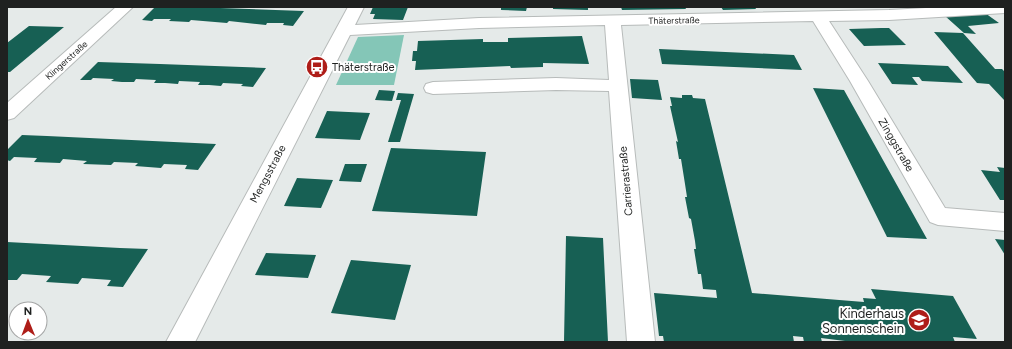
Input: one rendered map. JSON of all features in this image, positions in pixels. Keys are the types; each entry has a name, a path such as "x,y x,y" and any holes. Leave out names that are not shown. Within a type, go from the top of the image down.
{"street":[{"name":"Klingerstraße","path":"7,114 125,7"},
{"name":"Mengsstraße","path":"180,342 356,7"},
{"path":"479,23 482,7"},
{"name":"Thäterstraße","path":"344,30 479,23 920,14 1005,8"},
{"name":"Zinggstraße","path":"818,17 859,81 938,216 1005,222"},
{"name":"Carrierastraße","path":"613,21 630,236 642,342"},
{"path":"433,88 556,84 618,86"},
{"path":"7,92 30,93"}],"green space":[{"path":"404,35 394,85 336,85 358,37"}],"building":[{"path":"155,7 304,11 293,26 283,25 284,23 267,23 266,25 229,21 227,23 191,20 189,22 169,21 171,19 154,19 152,21 142,20"},
{"path":"373,7 408,7 403,20 373,19 375,14 370,14"},
{"path":"501,7 527,7 526,11 501,10"},
{"path":"553,7 588,7 588,10 553,9"},
{"path":"621,7 685,7 686,9 622,10"},
{"path":"721,7 755,7 756,9 723,10"},
{"path":"985,13 999,23 968,26 976,34 964,33 945,16"},
{"path":"29,26 64,27 10,72 7,72 7,43"},
{"path":"889,28 906,45 864,46 849,29"},
{"path":"934,32 963,33 995,69 1002,69 1005,72 1005,101 989,84 977,83"},
{"path":"582,36 589,64 543,63 543,67 511,68 510,66 415,70 416,61 412,61 413,51 417,51 418,41 483,39 483,42 508,42 508,38"},
{"path":"659,49 794,55 802,70 662,64"},
{"path":"98,62 266,68 253,87 241,86 243,84 223,83 221,86 198,85 200,82 179,81 178,84 154,83 156,80 136,79 134,82 111,81 114,79 93,78 91,80 80,80"},
{"path":"878,63 948,66 963,83 922,81 919,77 912,77 918,85 892,84"},
{"path":"630,79 658,80 662,100 632,98"},
{"path":"813,88 844,90 927,239 887,237"},
{"path":"379,90 395,91 392,101 375,100"},
{"path":"398,93 414,94 400,142 388,142 401,100 396,100"},
{"path":"682,95 692,95 693,98 705,99 752,293 864,302 863,298 876,299 871,289 953,296 977,339 953,337 955,342 853,342 821,338 822,342 804,342 803,337 793,336 794,342 664,342 663,336 659,336 654,293 717,298 716,290 703,289 701,274 698,274 694,249 696,249 695,241 685,197 687,197 681,159 679,159 676,141 678,142 670,106 672,106 670,97 682,98"},
{"path":"327,111 370,113 360,140 315,138"},
{"path":"22,135 216,144 198,170 185,169 187,165 164,164 161,168 135,166 138,163 114,162 111,165 83,164 87,161 63,159 60,163 34,162 37,158 14,157 10,161 7,160 7,150"},
{"path":"391,148 486,152 477,216 372,211"},
{"path":"345,164 367,164 361,182 339,181"},
{"path":"997,167 1005,168 1005,200 1000,200 981,170 1000,172"},
{"path":"297,178 333,180 321,208 284,206"},
{"path":"566,236 603,238 608,342 564,342"},
{"path":"995,239 1005,240 1005,255"},
{"path":"7,242 148,249 123,287 107,286 111,280 82,278 78,284 46,282 51,276 22,274 17,280 7,280"},
{"path":"266,253 316,255 308,278 255,275"},
{"path":"351,260 411,265 395,320 331,313"}],"place":[{"name":"Thäterstraße","path":"317,67"},
{"name":"Kinderhaus Sonnenschein","path":"919,320"}]}
